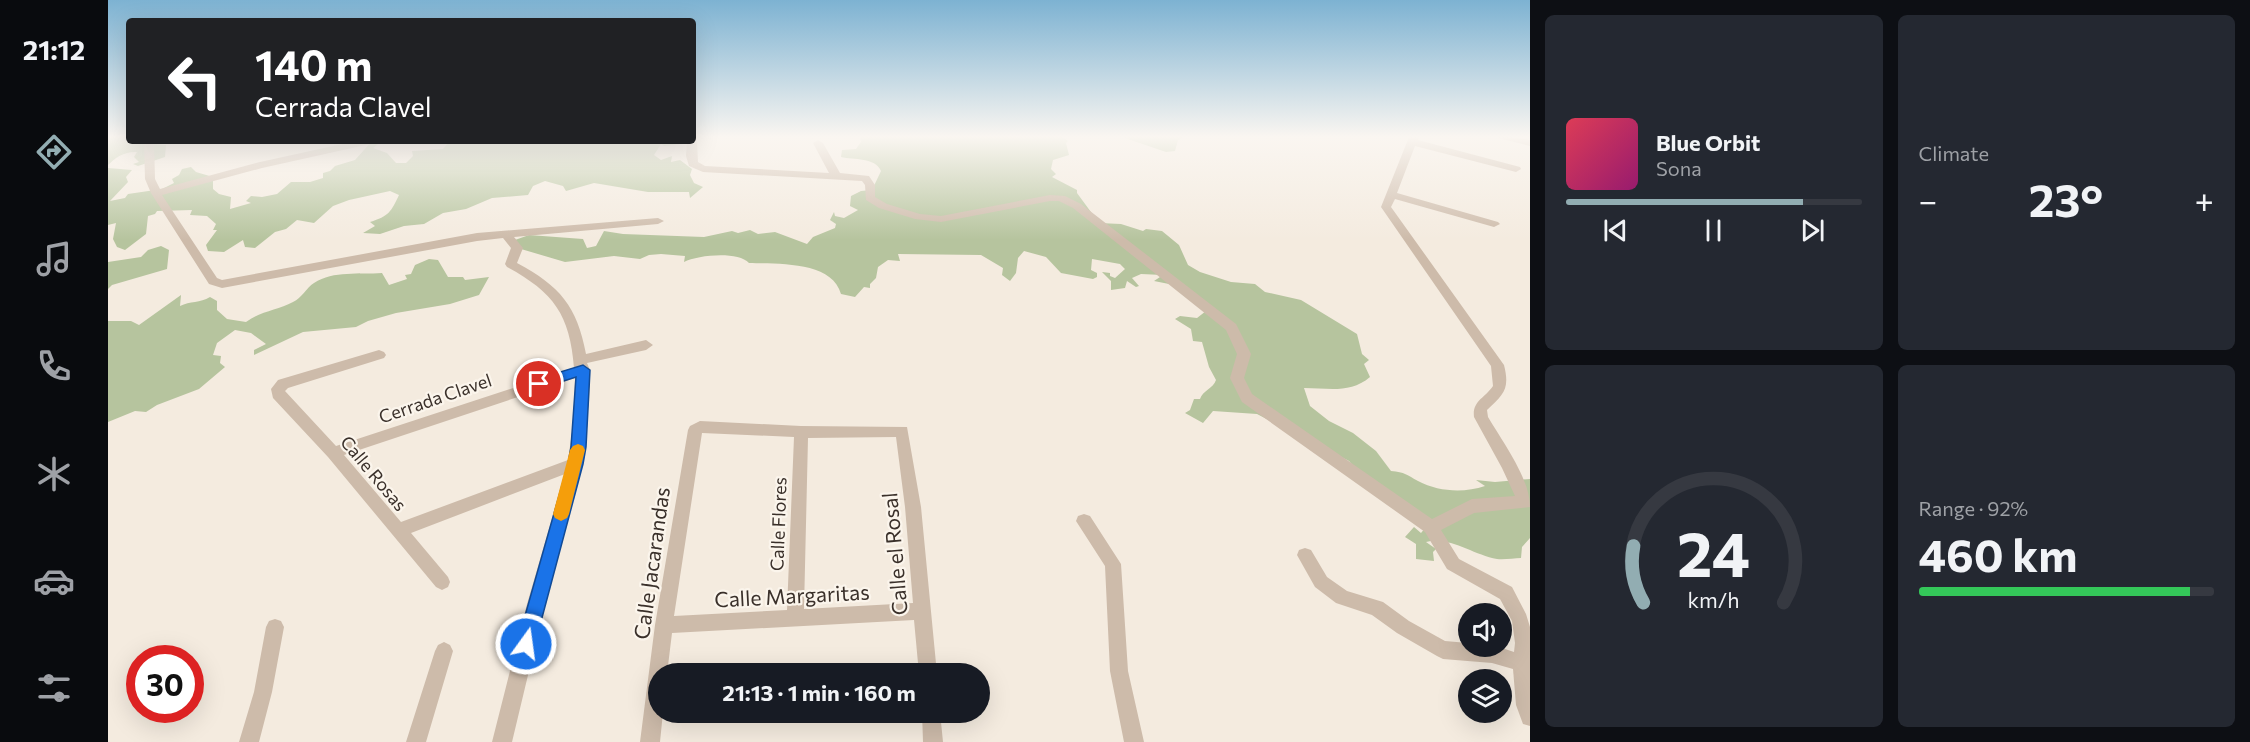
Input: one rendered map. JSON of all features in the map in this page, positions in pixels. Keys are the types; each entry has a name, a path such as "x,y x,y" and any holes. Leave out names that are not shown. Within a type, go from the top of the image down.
{"street":[{"path":"150,172 150,179 156,193 213,281 222,284 477,237 658,221"},
{"path":"156,193 235,172"},
{"path":"753,172 865,178 870,185 870,198 883,206 919,217 941,219 1050,198 1061,198 1077,206 1231,327 1244,354 1237,378 1247,398 1431,527 1453,564 1506,593 1520,620 1524,643 1521,663 1525,705 1530,717"},
{"path":"834,172 836,176"},
{"path":"1399,172 1386,207 1497,365 1501,379 1499,388 1493,399 1480,408 1481,417 1509,465 1525,502 1472,506 1431,527"},
{"path":"1390,194 1494,224"},
{"path":"502,742 536,604 579,447 582,365 572,323 561,301 544,283 511,264 517,248 507,236"},
{"name":"Cerrada Clavel","path":"333,453 582,365 646,345"},
{"name":"Calle Rosas","path":"379,355 283,384 278,389 278,394 333,453 442,582"},
{"name":"Calle Jacarandas","path":"650,742 679,523 697,428 801,432"},
{"name":"Calle el Rosal","path":"801,432 902,431 913,507 927,663"},
{"name":"Calle Flores","path":"795,618 801,432"},
{"path":"397,531 575,464"},
{"path":"1084,521 1113,564 1119,671 1134,742"},
{"path":"1305,555 1321,582 1342,597 1377,608 1403,627 1443,650 1492,654 1521,663"},
{"name":"Calle Margaritas","path":"664,625 921,611"},
{"path":"249,742 263,692 275,627"},
{"path":"416,742 444,651"},
{"path":"932,723 933,742"}],"green space":[{"path":"108,172 131,172 126,177 128,182 110,201 125,198 128,194 162,189 174,183 172,179 181,172 196,172 213,177 213,189 219,194 231,197 230,209 251,203 246,201 251,196 262,197 277,194 291,182 310,182 323,178 323,173 691,172 690,175 694,183 703,187 690,198 689,192 648,192 594,183 566,191 563,186 545,181 533,186 528,195 492,198 466,209 443,213 424,224 404,226 380,234 363,233 375,226 370,222 381,218 391,209 399,195 390,191 333,206 314,223 297,220 286,229 275,232 255,248 245,247 243,240 224,252 208,251 206,245 217,230 213,230 216,224 207,216 190,215 192,210 157,211 148,216 146,234 125,250 117,247 113,239 116,223 108,225"},
{"path":"881,172 1054,172 1056,174 1052,177 1077,190 1099,223 1121,224 1143,231 1146,229 1162,231 1179,245 1188,265 1200,272 1231,282 1255,284 1265,292 1301,300 1357,334 1362,354 1369,360 1364,364 1370,377 1355,386 1330,389 1304,388 1310,406 1329,421 1353,433 1376,451 1391,471 1403,473 1426,485 1452,490 1469,490 1485,486 1476,480 1495,482 1530,479 1530,538 1522,547 1521,558 1497,559 1453,544 1435,541 1426,542 1436,549 1433,552 1434,561 1416,559 1416,544 1405,537 1414,527 1421,533 1426,527 1359,473 1349,461 1257,414 1213,411 1203,423 1185,413 1190,410 1194,399 1200,399 1216,380 1209,367 1202,342 1193,341 1191,329 1175,319 1180,316 1197,318 1206,311 1174,285 1154,281 1163,275 1141,274 1132,278 1139,286 1136,287 1127,281 1125,288 1111,290 1111,281 1102,272 1110,273 1110,276 1115,278 1125,269 1120,264 1092,259 1091,270 1097,273 1097,277 1093,279 1061,273 1046,257 1024,251 1018,258 1016,273 1010,281 1002,275 1003,268 981,255 898,254 900,261 888,260 878,267 876,278 870,284 870,288 864,287 855,297 841,294 836,283 827,275 803,266 749,263 744,259 727,256 708,256 684,262 685,256 661,254 649,255 640,259 614,256 565,262 521,249 515,240 529,235 583,239 587,248 596,246 604,231 623,234 704,237 750,230 758,234 775,232 807,244 813,237 835,228 836,224 830,220 834,212 835,216 844,218 858,210 850,206 851,196 861,191 872,190"},
{"path":"161,246 169,250 167,269 112,285 108,289 108,262 141,257 148,250"},
{"path":"429,259 438,260 448,277 463,277 465,280 489,277 479,295 450,304 396,313 356,327 303,332 254,355 254,350 266,344 251,333 235,330 217,343 213,355 221,356 220,363 225,367 199,389 157,405 146,412 135,411 108,422 108,321 131,321 139,325 181,295 180,306 210,297 217,301 217,310 227,319 246,322 258,315 287,305 301,296 311,285 330,276 382,273 389,285 407,279 405,275 411,274 415,265"}],"slow traffic":[{"path":"561,514 578,450"}],"route":[{"path":"526,644 579,447 583,370 539,384"}]}
